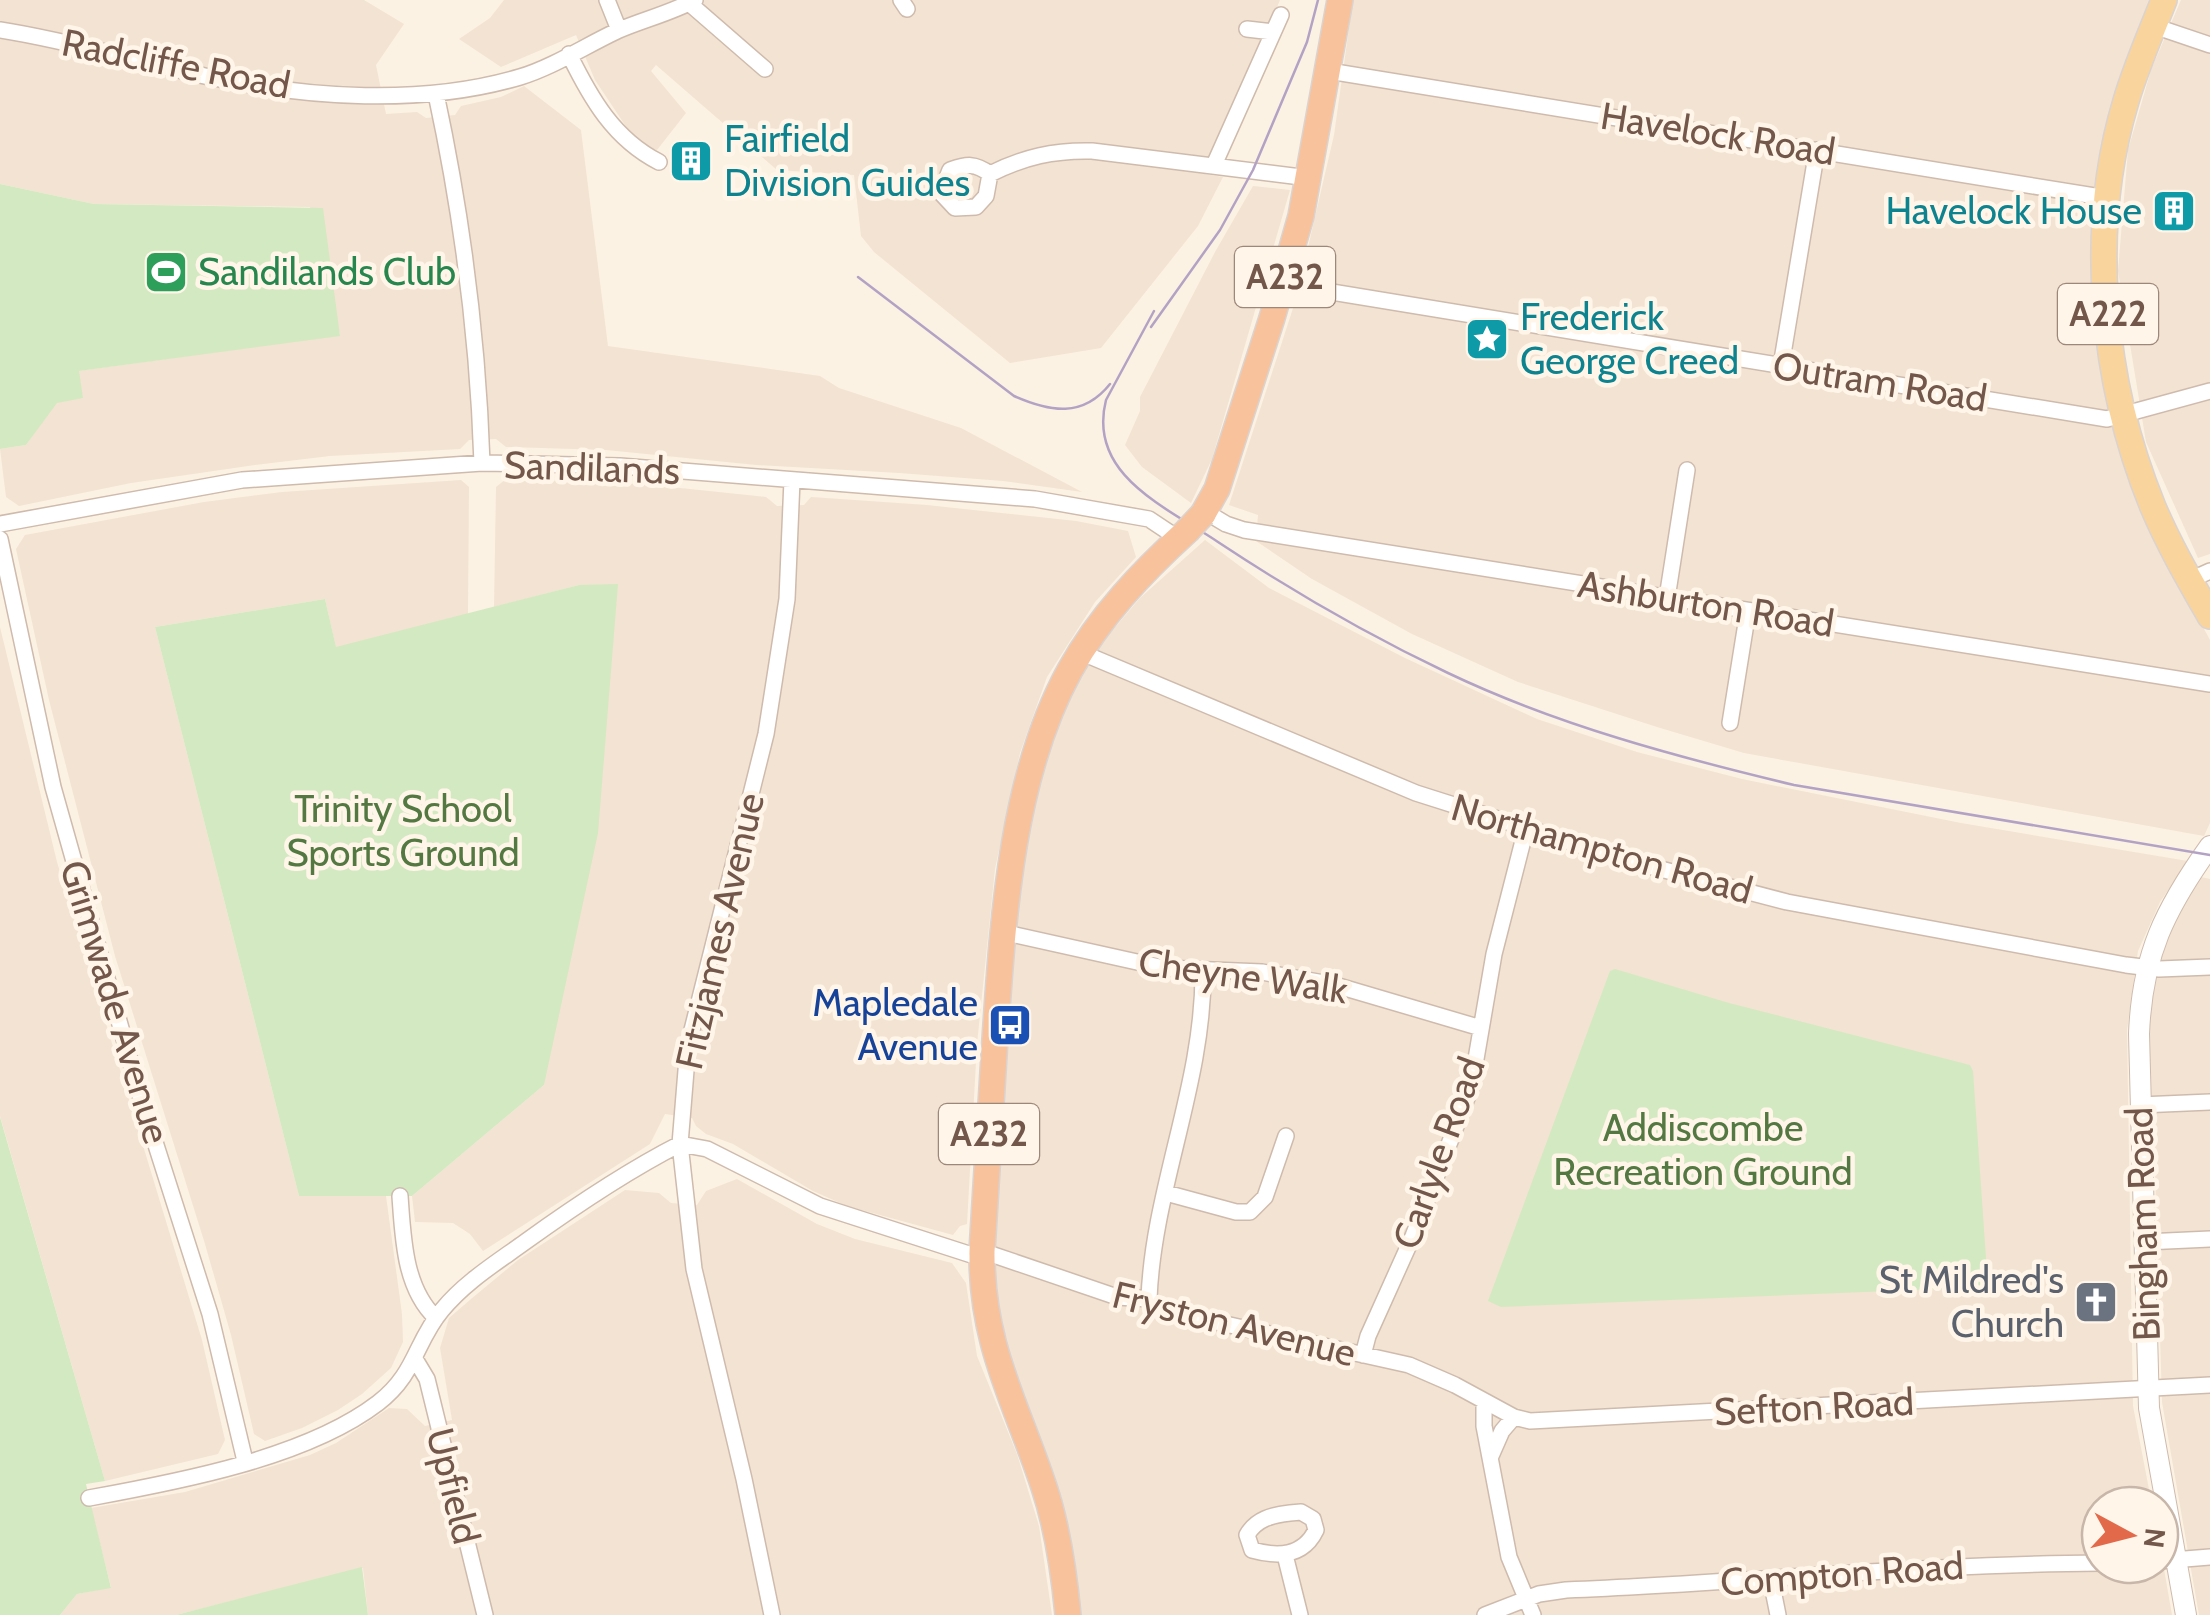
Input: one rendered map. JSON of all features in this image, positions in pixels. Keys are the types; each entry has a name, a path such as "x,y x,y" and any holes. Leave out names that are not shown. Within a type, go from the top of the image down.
{"highway":[{"name":"A232","path":"1068,1615 1047,1496 990,1337 982,1255 1002,932 1022,816 1053,704 1080,652 1116,603 1194,524 1217,490 1283,284 1309,178 1340,0"}],"main road":[{"name":"A222","path":"2164,0 2126,102 2107,198 2107,303 2122,416 2155,512 2200,575 2210,616"}],"street":[{"path":"607,0 619,30"},
{"path":"692,2 765,69"},
{"name":"Radcliffe Road","path":"0,30 76,43 269,88 436,94 524,76 619,30 692,2"},
{"path":"1214,166 1280,14"},
{"path":"2154,26 2210,45"},
{"path":"1247,29 1273,32"},
{"path":"569,54 592,102 634,149 659,162"},
{"name":"Havelock Road","path":"1329,71 2107,198"},
{"path":"436,94 480,376 482,463"},
{"path":"990,174 1013,162 1064,150 1309,178"},
{"path":"1781,366 1817,150"},
{"name":"Outram Road","path":"1283,284 2107,419 2210,391"},
{"name":"Sandilands","path":"0,524 242,480 482,463 620,466 1036,499 1194,524"},
{"path":"1667,598 1688,470"},
{"name":"Fitzjames Avenue","path":"772,1615 694,1269 680,1144 688,1046 766,734 787,599 792,480"},
{"name":"Ashburton Road","path":"1194,524 2210,684"},
{"name":"Grimwade Avenue","path":"0,539 53,787 114,1007 210,1314 246,1461"},
{"path":"1730,723 1748,612"},
{"name":"Northampton Road","path":"1080,652 1404,788 1526,828 1776,900 2146,969 2210,967"},
{"name":"Carlyle Road","path":"1363,1356 1466,1102 1494,954 1526,828"},
{"name":"Bingham Road","path":"2159,1485 2148,1390 2139,1027 2146,969 2160,928 2210,846"},
{"name":"Cheyne Walk","path":"1002,932 1138,963 1203,971 1262,972 1339,986 1481,1028"},
{"path":"1149,1300 1166,1192 1191,1074 1203,971"},
{"path":"2140,1104 2210,1102"},
{"path":"1166,1192 1236,1212 1250,1212 1265,1197 1286,1136"},
{"path":"89,1498 246,1461 349,1423 398,1385 436,1318 478,1276 576,1206 680,1144 707,1148 820,1206 982,1255"},
{"path":"400,1196 410,1270 423,1306 436,1318"},
{"path":"2145,1242 2210,1240"},
{"name":"Fryston Avenue","path":"982,1255 1108,1295 1149,1300 1158,1309 1423,1370 1484,1401"},
{"name":"Upfield","path":"415,1359 427,1379 485,1615"},
{"name":"Sefton Road","path":"1484,1401 1514,1417 1539,1421 2210,1385"},
{"path":"1484,1401 1484,1426 1509,1557 1534,1615"},
{"path":"1491,1456 1498,1438 1514,1417"},
{"path":"1286,1555 1300,1615"},
{"path":"2180,1560 2210,1557"},
{"name":"Compton Road","path":"1485,1615 1526,1598 1566,1590 1984,1564 2080,1563"},
{"path":"1771,1580 1778,1615"},
{"name":"Bingham Road","path":"2176,1585 2186,1615"}],"shaded area":[{"path":"0,0 364,0 404,24 376,65 386,114 417,112 426,118 455,115 461,106 501,97 524,86 581,130 608,346 820,376 839,388 961,428 1082,492 1003,481 756,465 606,450 506,447 496,439 469,440 460,449 330,456 255,465 131,483 19,506 6,497 0,449 26,445 78,371 340,335 310,207 94,204 0,184"},
{"path":"504,0 1280,0 1205,174 1223,177 1198,226 1101,348 1010,363 874,252 861,236 854,175 777,170 656,65 651,71 686,113 657,150 644,147 595,80 576,35 501,67 459,39 490,18"},
{"path":"1353,0 2152,0 2104,135 2093,234 2156,540 2210,640 2210,823 2204,836 1744,753 1657,727 1518,682 1412,634 1312,579 1256,541 1258,515 1229,505 1296,299 1334,135"},
{"path":"2181,0 2210,0 2210,554 2198,558 2146,442 2118,271 2128,150 2151,70"},
{"path":"1253,186 1290,190 1212,459 1191,503 1142,467 1125,445 1140,411 1140,397"},
{"path":"506,479 642,484 766,497 777,506 804,505 811,497 927,505 1076,521 1128,531 1136,557 1095,602 1047,677 1020,753 995,869 977,1044 967,1224 953,1235 847,1206 813,1191 733,1144 706,1134 692,1118 665,1114 650,1144 483,1251 470,1234 453,1223 415,1222 412,1196 544,1085 579,585 494,607 496,487"},
{"path":"461,480 469,487 468,614 336,648 325,599 155,627 299,1196 386,1196 402,1314 403,1342 391,1368 338,1410 265,1441 254,1434 205,1244 115,956 49,700 16,549 25,535 204,502 282,492"},
{"path":"1205,540 1269,588 1405,658 1537,719 1637,752 1742,779 1961,823 2188,861 2160,902 2138,951 2127,1030 2133,1406 2148,1485 2080,1485 2080,1585 2167,1585 2172,1615 1081,1615 1066,1546 1005,1355 991,1281 1015,909 1029,820 1053,727 1100,645 1140,598"},
{"path":"0,627 57,862 202,1340 225,1440 218,1454 105,1481 0,1116"},
{"path":"2201,877 2210,879 2210,1615 2199,1615 2180,1485 2176,1485 2162,1402 2147,1035 2150,984 2162,937"},
{"path":"737,1179 817,1224 855,1239 952,1263 966,1283 977,1356 1017,1454 1039,1526 1052,1615 368,1615 363,1568 176,1615 60,1615 77,1594 111,1587 91,1508 185,1492 310,1455 389,1408 407,1409 425,1426 452,1420 440,1348 449,1318 471,1299 518,1260 625,1190 659,1193 671,1203 697,1205 706,1191"}],"green space":[{"name":"Sandilands Club","path":"0,184 94,204 323,208 340,336 79,371 83,398 57,403 26,445 0,449"},
{"name":"Trinity School Sports Ground","path":"618,584 598,833 544,1085 412,1196 299,1196 155,627 325,599 336,647 579,585"},
{"name":"Addiscombe Recreation Ground","path":"1615,969 1729,1003 1970,1065 1988,1287 1501,1307 1488,1301 1610,971"},
{"path":"0,1117 105,1481 86,1484 111,1588 77,1594 60,1615 0,1615"},
{"path":"362,1567 368,1615 176,1615"}],"tram line":[{"path":"1151,327 1220,230 1253,170 1307,42 1318,0"},
{"path":"858,277 1014,396 1040,406 1065,409 1089,402 1110,384"},
{"path":"1154,311 1106,400 1103,426 1108,449 1119,469 1176,516 1302,595 1389,643 1489,692 1618,738 1706,763 1794,785 2210,855"}],"place":[{"name":"Fairfield Division Guides","path":"691,161"},
{"name":"Havelock House","path":"2174,211"},
{"name":"Sandilands Club","path":"166,272"},
{"name":"Frederick George Creed","path":"1487,339"},
{"name":"Mapledale Avenue","path":"1010,1025"},
{"name":"St Mildred's Church","path":"2096,1302"}]}
